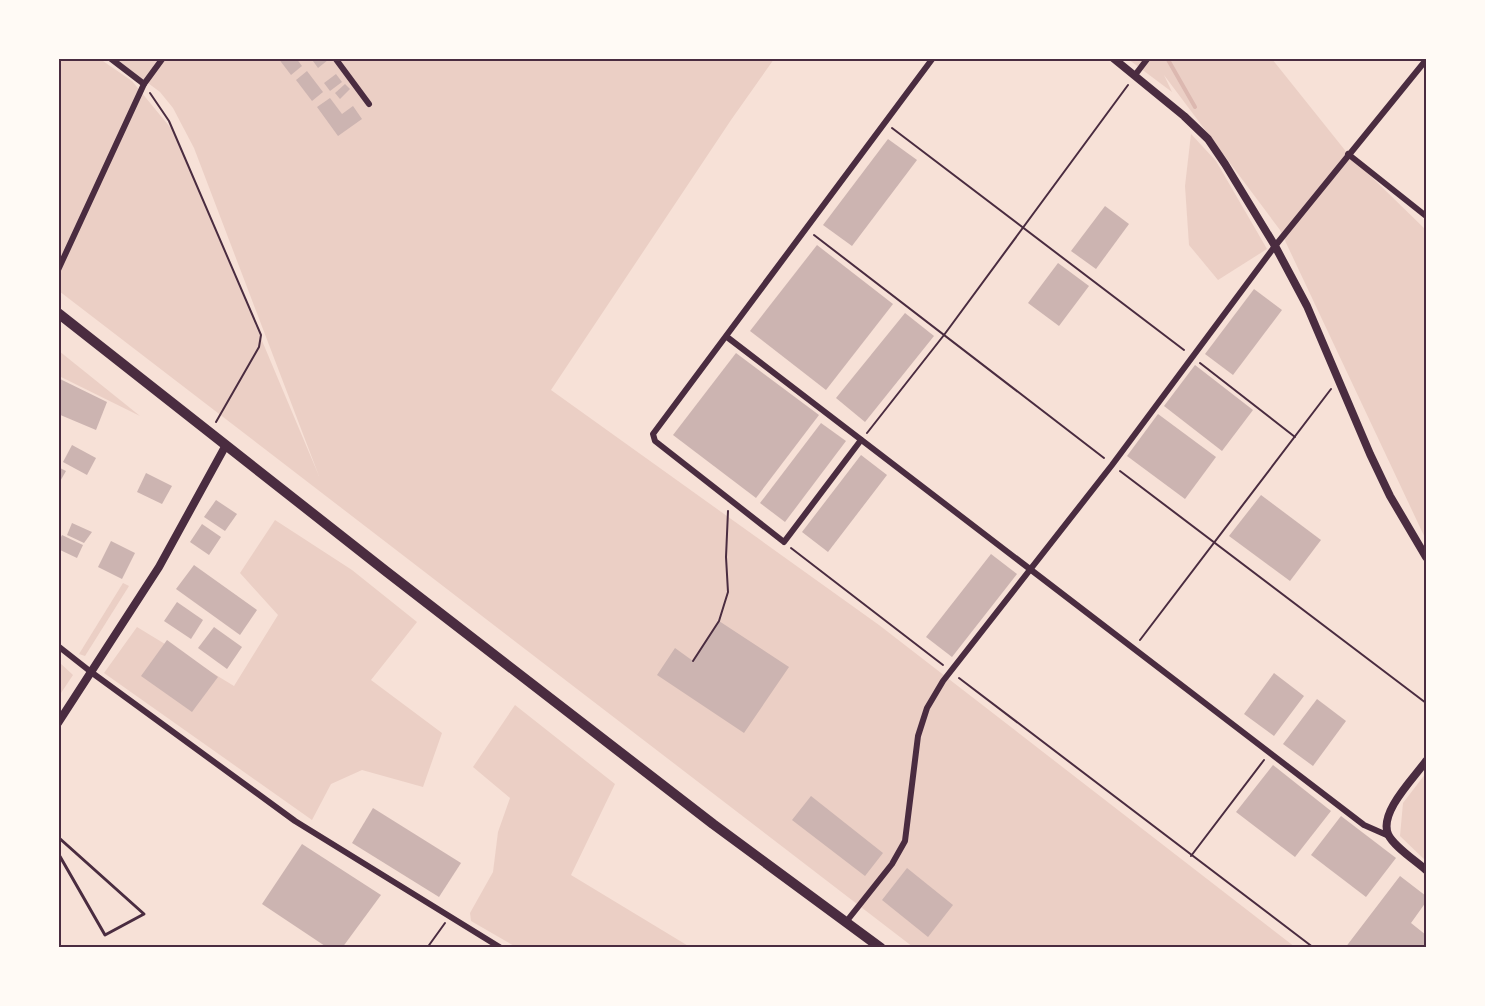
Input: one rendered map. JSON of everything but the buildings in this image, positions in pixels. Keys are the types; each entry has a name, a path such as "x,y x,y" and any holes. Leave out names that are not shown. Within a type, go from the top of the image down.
{"highway":[{"path":"58,313 686,804 881,948"}],"street":[{"path":"110,58 144,84"},
{"path":"58,270 144,84 163,58"},
{"path":"335,58 369,104"},
{"path":"861,440 784,542 655,441 653,434 933,58"},
{"path":"1113,58 1184,116 1208,139 1225,164 1275,246 1307,306 1370,454 1390,496 1426,557"},
{"path":"1135,75 1148,58"},
{"path":"846,922 892,864 905,841 918,736 927,708 951,671 1031,570 1275,246 1426,60"},
{"path":"1348,154 1426,216"},
{"path":"727,336 1364,825 1389,836 1426,870"},
{"path":"58,723 159,567 226,445"},
{"path":"58,646 295,821 501,948"},
{"path":"1389,836 1386,826 1387,816 1398,797 1426,761"}],"lane":[{"path":"58,837 144,914 105,935 58,853"}],"path":[{"path":"861,440 944,335 1135,75"},
{"path":"144,84 169,121 261,335 259,347 210,433"},
{"path":"885,123 1295,437"},
{"path":"1134,648 1339,380"},
{"path":"693,660 719,621 728,592 726,557 728,499"},
{"path":"784,542 1314,948"},
{"path":"1191,856 1269,753"},
{"path":"427,948 450,916"}],"shaded area":[{"path":"58,59 100,59 132,81 174,132 319,476 194,148 173,108 160,92 116,59 774,59 551,390 879,625 1295,947 913,947 59,291"},
{"path":"1128,59 1272,59 1348,154 1426,230 1426,540 1280,230 1164,75 1172,92"},
{"path":"1191,134 1216,161 1267,249 1218,280 1189,245 1185,186"},
{"path":"59,351 140,416 59,376"},
{"path":"275,520 352,570 417,622 371,680 442,733 423,787 362,770 331,784 312,820 104,673 137,627 234,686 278,615 240,573"},
{"path":"123,583 129,586 85,656 79,654"},
{"path":"59,662 73,675 59,696"},
{"path":"515,705 615,784 571,875 690,947 516,947 471,921 470,913 493,872 498,832 510,798 473,767"},
{"path":"1426,773 1426,861 1400,836 1403,803"}],"waterway":[{"path":"1167,58 1195,107"}]}
